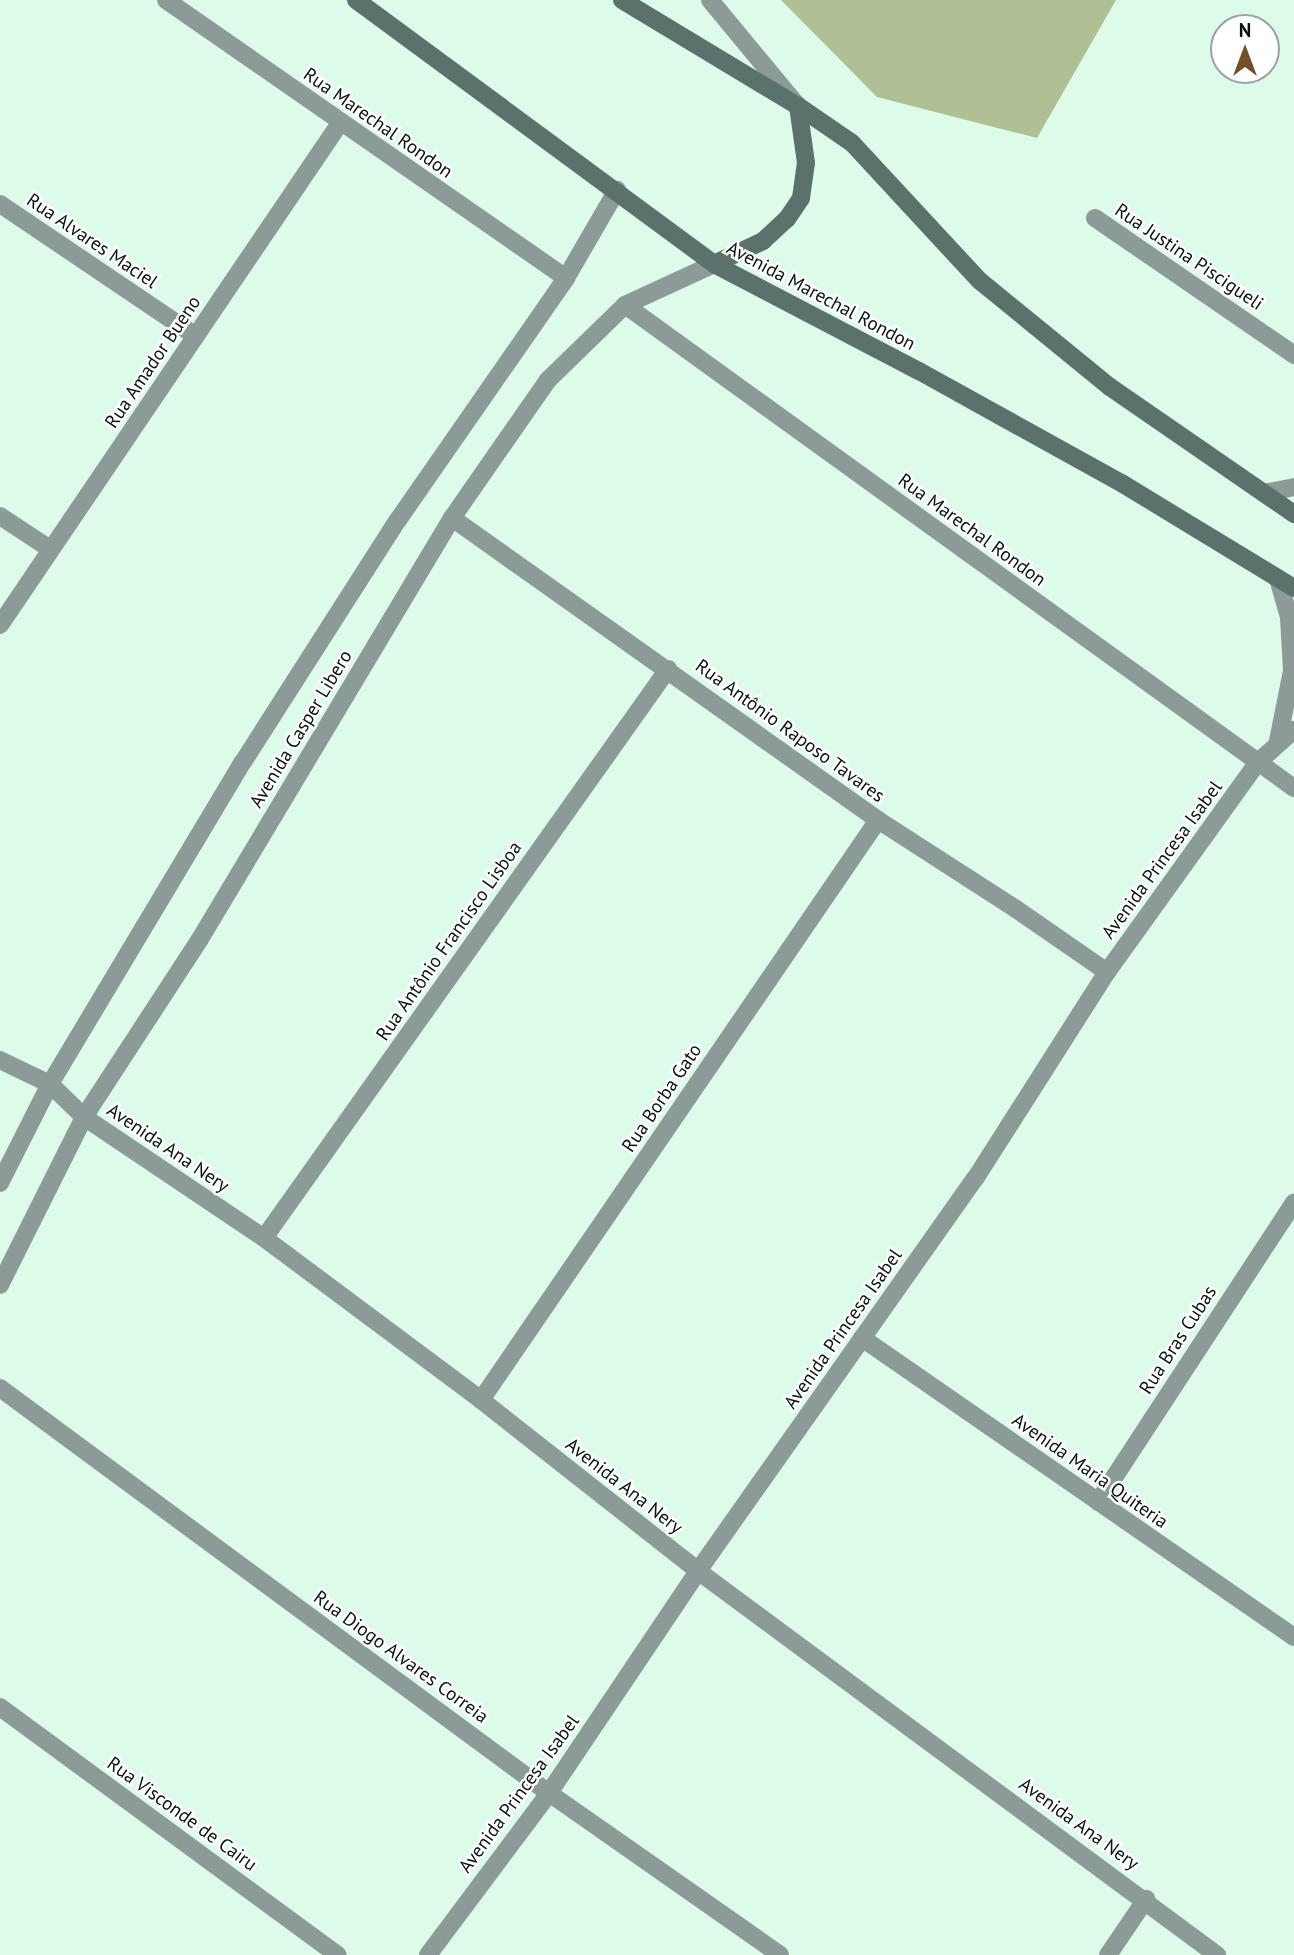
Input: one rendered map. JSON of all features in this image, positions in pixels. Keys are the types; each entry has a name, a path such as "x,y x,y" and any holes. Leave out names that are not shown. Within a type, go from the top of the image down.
{"main road":[{"name":"Avenida Marechal Rondon","path":"356,0 714,264 919,371 1123,484 1286,583"},
{"path":"622,0 798,106 852,143 980,281 1110,387 1294,514"},
{"path":"714,264 763,241 788,219 801,198 806,163 798,106"}],"street":[{"name":"Rua Marechal Rondon","path":"166,0 566,278"},
{"path":"710,0 798,106"},
{"name":"Rua Amador Bueno","path":"0,625 340,123"},
{"name":"Avenida Casper Libero","path":"0,1183 50,1084 243,762 383,543 566,278 617,190"},
{"name":"Rua Alvares Maciel","path":"0,204 197,336"},
{"name":"Rua Justina Piscigueli","path":"1095,218 1294,355"},
{"name":"Avenida Casper Libero","path":"0,1284 84,1117 200,939 452,518 548,380 625,305 714,264"},
{"name":"Rua Marechal Rondon","path":"625,305 1294,788"},
{"path":"1265,493 1294,487"},
{"path":"0,516 50,549"},
{"name":"Rua Antônio Raposo Tavares","path":"452,518 878,820 1016,909 1107,972"},
{"path":"1278,741 1292,671 1286,583"},
{"name":"Rua Antônio Francisco Lisboa","path":"264,1238 668,669"},
{"name":"Avenida Princesa Isabel","path":"428,1955 549,1793 698,1570 975,1179 1107,972 1257,763 1278,741 1294,730"},
{"name":"Rua Borba Gato","path":"481,1400 878,820"},
{"name":"Avenida Ana Nery","path":"0,1060 50,1084 84,1117 264,1238 481,1400 698,1570 1146,1899 1217,1955"},
{"name":"Rua Bras Cubas","path":"1098,1502 1294,1202"},
{"name":"Avenida Maria Quiteria","path":"862,1338 1294,1637"},
{"name":"Rua Diogo Alvares Correia","path":"0,1388 549,1793 780,1955"},
{"name":"Rua Visconde de Cairu","path":"0,1707 338,1955"},
{"path":"1108,1955 1146,1899"}],"green space":[{"path":"781,0 1116,0 1037,138 877,97"}]}
